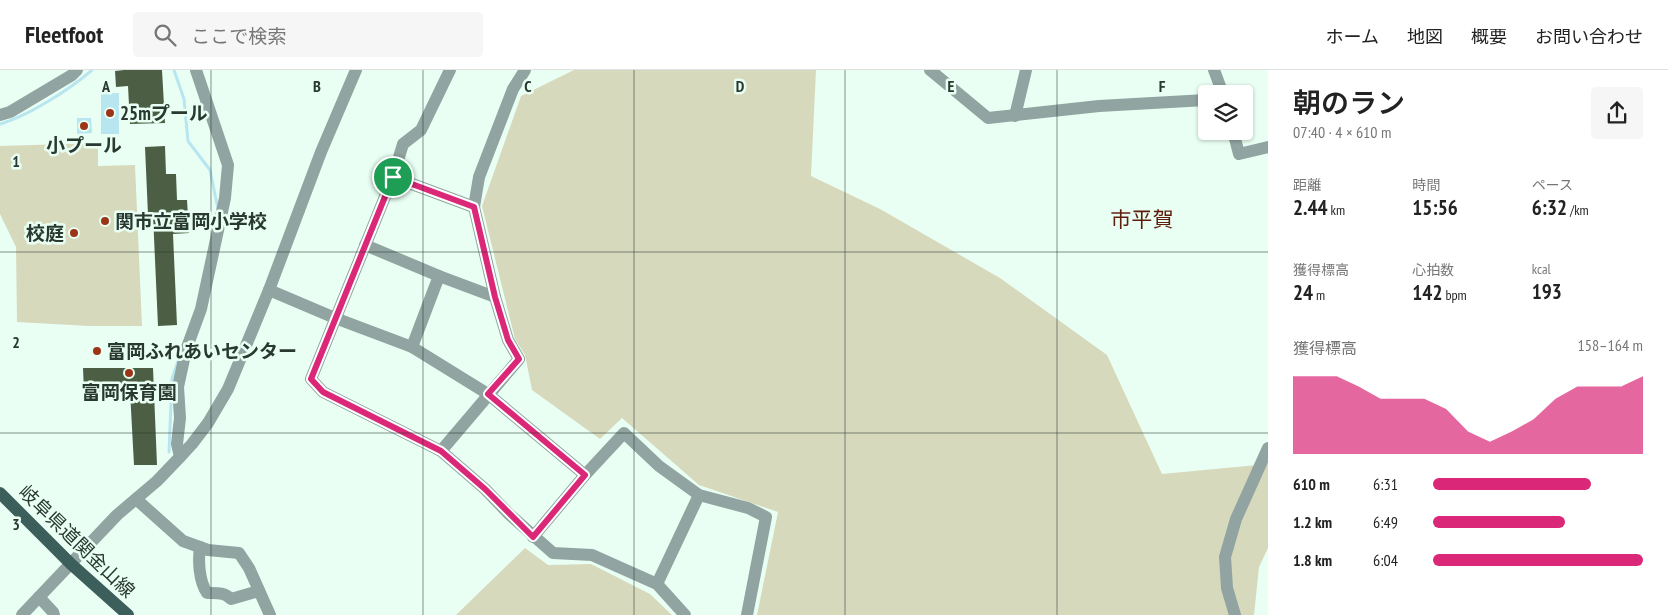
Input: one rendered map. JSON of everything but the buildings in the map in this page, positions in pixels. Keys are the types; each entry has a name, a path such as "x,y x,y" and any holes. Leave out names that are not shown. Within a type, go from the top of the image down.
{"main road":[{"name":"岐阜県道関金山線","path":"0,493 71,564 128,615"}],"street":[{"path":"0,115 10,112 72,75 77,70"},
{"path":"180,457 177,444 180,418 178,387 186,350 201,309 225,198 228,172 228,165 196,70"},
{"path":"22,615 117,515 157,481 192,444 208,423 228,389 356,70"},
{"path":"450,70 421,130 404,144 393,177 334,318 311,379 323,392 441,451 485,489 533,537 553,553 592,555 656,584 685,615"},
{"path":"441,451 519,359 508,340 495,297 474,207 479,177 513,89 525,70"},
{"path":"930,70 988,118 1098,106 1198,100"},
{"path":"1015,116 1026,70"},
{"path":"1214,70 1220,85"},
{"path":"1236,140 1240,154 1268,147"},
{"path":"393,177 474,207"},
{"path":"365,245 495,297"},
{"path":"412,348 439,276"},
{"path":"269,290 334,318 412,348 488,394 585,475"},
{"path":"533,537 585,475 624,433 659,466 699,494 748,508 766,517 748,615"},
{"path":"1235,615 1226,588 1225,557 1236,518 1268,448"},
{"path":"656,584 699,494"},
{"path":"136,499 183,541 208,550 239,553 249,568 270,615"},
{"path":"200,547 198,559 203,587 207,593 226,594 231,599 259,591"},
{"path":"39,597 54,615"}],"green space":[{"path":"574,70 816,70 811,176 880,209 1000,278 1107,355 1162,474 1268,464 1268,548 1259,567 1254,615 757,615 778,512 699,485 622,418 600,439 532,390 525,355 515,339 482,206 521,96"},
{"name":"校庭","path":"98,143 98,166 135,165 142,326 89,326 17,322 16,247 0,214 0,146"},
{"path":"525,548 548,565 591,564 650,594 672,615 456,615"}],"water":[{"name":"25mプール","path":"101,93 119,93 119,134 101,134"},
{"name":"小プール","path":"77,118 91,118 92,133 77,134"}],"waterway":[{"path":"0,124 48,102 92,70"},
{"path":"174,70 184,99 188,141 210,170 218,209"},
{"path":"169,452 172,379 178,361"}],"place":[{"name":"25mプール","path":"110,113"},
{"name":"小プール","path":"84,126"},
{"name":"関市立富岡小学校","path":"105,221"},
{"name":"校庭","path":"74,233"},
{"name":"富岡ふれあいセンター","path":"97,351"},
{"name":"富岡保育園","path":"129,373"}],"district":[{"name":"市平賀","path":"1142,219"}],"route":[{"path":"393,177 474,207 495,297 508,340 519,359 488,394 585,475 533,537 485,489 441,451 323,392 311,379 334,318 393,177"}]}
